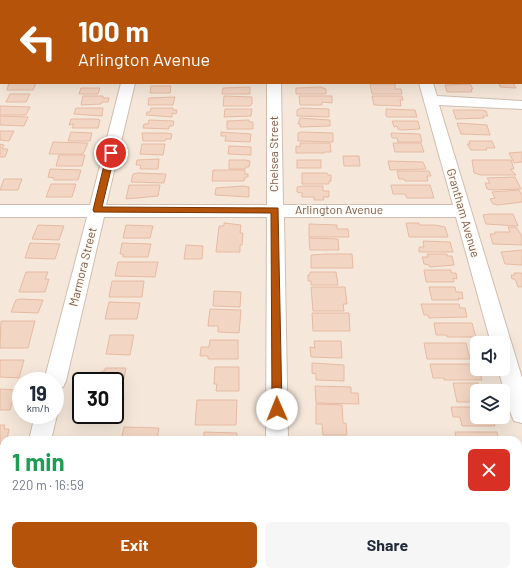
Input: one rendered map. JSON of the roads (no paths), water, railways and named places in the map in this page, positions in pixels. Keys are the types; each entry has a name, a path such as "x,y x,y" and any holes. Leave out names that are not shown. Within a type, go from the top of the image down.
{"street":[{"name":"Marmora Street","path":"57,372 128,84"},
{"name":"Chelsea Street","path":"274,84 277,436"},
{"name":"Grantham Avenue","path":"426,84 499,336"},
{"path":"431,100 511,102 522,104"},
{"name":"Arlington Avenue","path":"0,211 462,211"},
{"path":"510,374 522,414"},
{"path":"41,436 44,424"}]}
